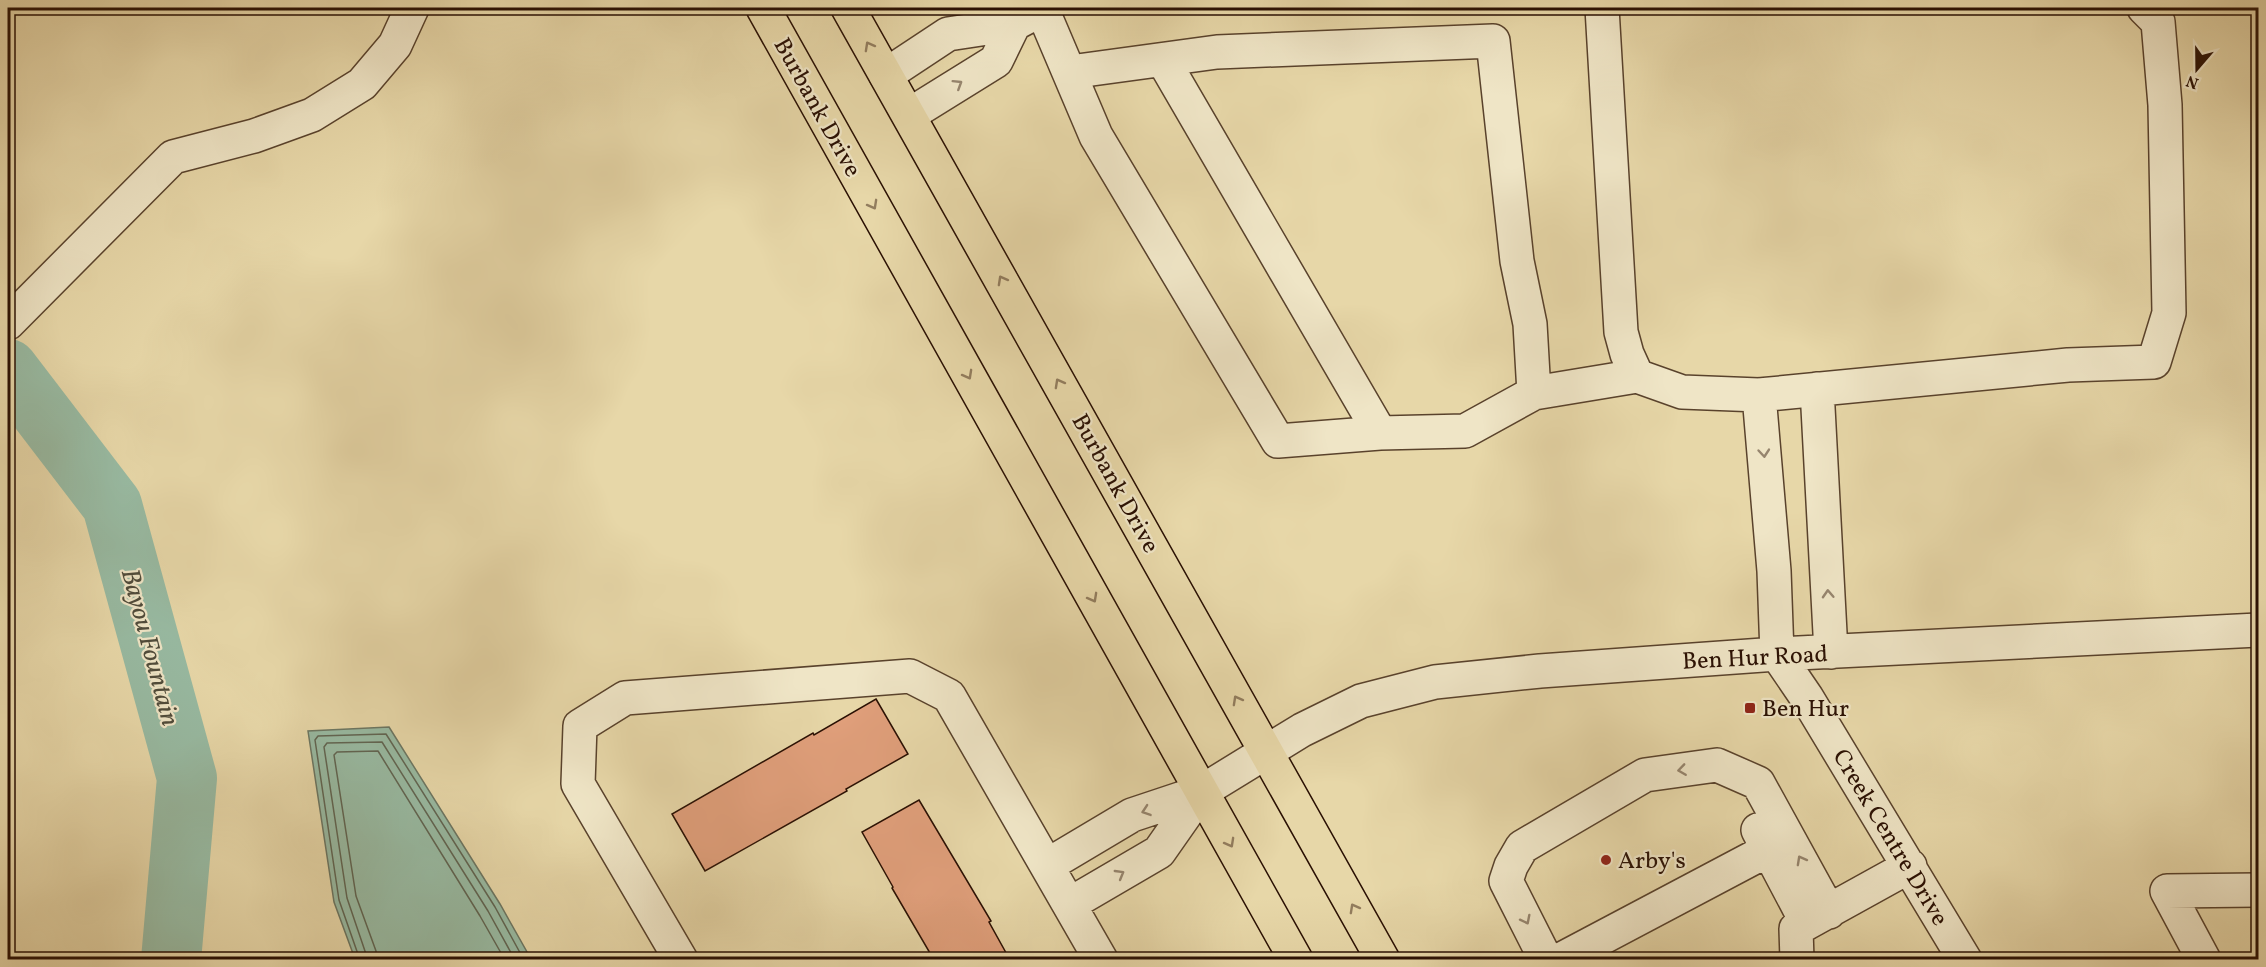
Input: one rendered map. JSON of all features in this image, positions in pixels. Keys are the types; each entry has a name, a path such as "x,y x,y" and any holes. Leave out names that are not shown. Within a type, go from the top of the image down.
{"main road":[{"name":"Burbank Drive","path":"763,8 1296,960"},
{"name":"Burbank Drive","path":"848,8 1383,960"}],"street":[{"path":"8,323 173,157 254,136 312,115 362,84 395,45 412,8"},
{"path":"886,75 948,34 1014,24 1043,8 1096,136 1278,441 1380,433 1465,431 1534,393 1637,376 1682,392 1759,395 2068,365 2154,362 2169,313 2165,105 2158,22 2144,8"},
{"path":"1602,8 1622,332 1637,376"},
{"path":"909,115 996,61 1014,24"},
{"path":"1070,72 1217,52 1493,41 1517,261 1530,324 1534,393"},
{"path":"1163,60 1380,433"},
{"path":"1816,389 1832,652"},
{"path":"1759,395 1774,571 1777,654"},
{"name":"Ben Hur Road","path":"1201,792 1302,730 1361,701 1435,682 1540,670 1777,654 2259,630"},
{"name":"Creek Centre Drive","path":"1777,654 1807,698 1965,960"},
{"path":"681,960 578,784 580,726 625,698 910,676 949,696 1101,960"},
{"path":"1546,960 1506,881 1511,866 1522,847 1645,775 1717,765 1758,783 1818,918"},
{"path":"1738,775 1741,798 1768,850 1818,918"},
{"path":"1048,865 1132,815 1201,792"},
{"path":"1070,904 1159,852 1201,792"},
{"path":"1560,960 1768,850"},
{"path":"1797,960 1796,929 1910,867"},
{"path":"2204,960 2167,891 2259,890"}],"water":[{"path":"389,727 500,904 531,959 355,959 334,902 308,731"}],"building":[{"path":"876,699 908,754 705,871 672,814"},
{"path":"919,800 991,921 989,922 1010,960 934,960 892,888 862,832"}],"waterway":[{"name":"Bayou Fountain","path":"8,369 112,505 187,778 171,960"}],"place":[{"name":"Ben Hur","path":"1750,708"},
{"name":"Arby's","path":"1606,860"}]}
